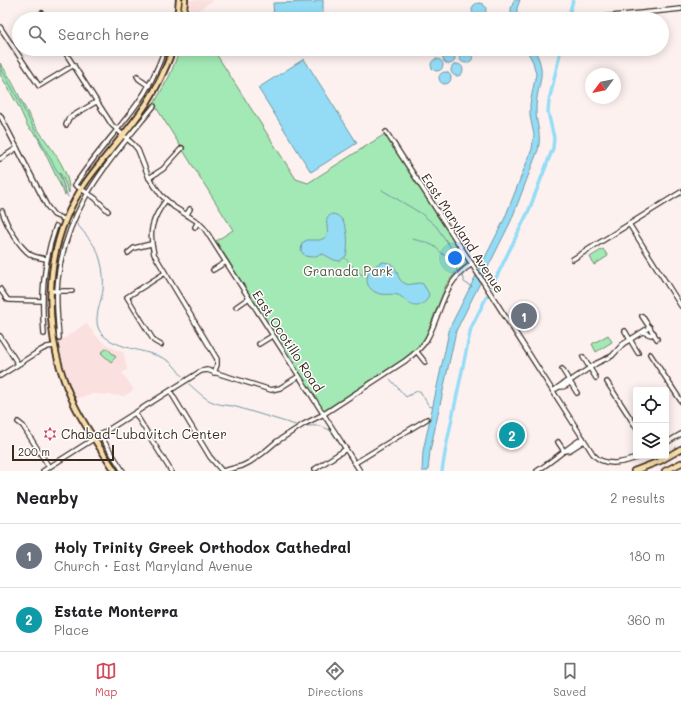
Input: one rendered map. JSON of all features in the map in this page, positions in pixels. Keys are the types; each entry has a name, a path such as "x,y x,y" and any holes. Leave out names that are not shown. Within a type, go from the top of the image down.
{"highway":[{"path":"634,471 660,461 681,449"},
{"path":"665,471 681,463"}],"main road":[{"path":"178,12 179,0"},
{"path":"184,12 185,0"},
{"path":"115,471 94,439 71,398 62,375 54,346 51,315 51,290 54,261 66,220 81,190 153,94 167,67 171,56"}],"street":[{"path":"652,12 681,9"},
{"path":"0,27 12,45"},
{"path":"19,56 39,86 74,66"},
{"name":"East Ocotillo Road","path":"68,56 96,102 117,130 138,150 149,178 166,200 198,222 207,232 272,336 360,471"},
{"path":"108,210 75,185 80,176 137,104 149,86 162,56"},
{"path":"137,76 139,80 149,86"},
{"path":"66,125 69,118 96,102"},
{"path":"59,338 57,290 62,251 68,234 87,193 105,167 154,106"},
{"path":"0,115 49,210 54,215 66,220"},
{"name":"East Maryland Avenue","path":"386,132 595,457 603,462 617,463 633,459"},
{"path":"0,159 18,148"},
{"path":"149,178 163,169 182,148"},
{"path":"573,259 681,192"},
{"path":"166,200 153,222 151,244 156,260 217,359 217,365 214,373"},
{"path":"187,214 190,209"},
{"path":"2,211 4,218 23,248 32,256 46,259"},
{"path":"194,227 198,222"},
{"path":"629,224 681,306"},
{"path":"44,334 42,301 46,259 56,226"},
{"path":"128,253 134,248 151,244"},
{"path":"213,270 226,262"},
{"path":"170,391 210,457 222,471 242,466 263,453 276,442 304,424 324,414 417,352 427,340 450,285 460,273 472,264"},
{"path":"161,345 154,341 135,314 127,297 165,274"},
{"path":"0,290 7,299 10,300 42,301"},
{"path":"51,290 72,291"},
{"path":"236,307 249,298"},
{"path":"642,316 657,339"},
{"path":"553,391 567,381 570,381 589,368 612,356 618,348 650,327"},
{"path":"624,331 638,353"},
{"path":"643,332 650,335 654,333"},
{"path":"0,336 18,364"},
{"path":"259,344 272,336"},
{"path":"0,376 45,348 54,346"},
{"path":"417,352 425,362"},
{"path":"650,354 681,401"},
{"path":"583,358 596,378"},
{"path":"562,369 577,393"},
{"path":"43,471 201,371 207,370 271,390 280,388 299,376"},
{"path":"607,382 633,423"},
{"path":"135,413 171,471"},
{"path":"354,463 427,419"},
{"path":"18,422 23,426 49,467"},
{"path":"669,441 681,434"},
{"path":"100,435 122,471"},
{"path":"537,471 552,462 564,451 584,440"},
{"path":"558,442 564,451"},
{"path":"315,468 346,450"}],"shaded area":[{"path":"189,0 214,0 196,12 191,12"},
{"path":"86,323 95,335 104,343 124,353 127,370 122,373 134,390 124,396 93,394 76,399 69,385 59,342"}],"green space":[{"name":"Granada Park","path":"177,56 217,56 296,179 308,183 385,134 467,261 466,265 456,272 446,285 425,339 413,352 325,410 322,409 216,241 233,230 154,104 170,75"},
{"path":"0,63 33,122 62,165 69,184 69,193 59,172 66,193 65,195 37,136 28,127 19,107 0,74"},
{"path":"603,249 608,256 594,265 590,257"},
{"path":"608,335 612,342 596,352 592,344"},
{"path":"107,348 116,357 111,362 101,353"}],"water":[{"path":"316,0 323,0 323,12 274,12 273,3 316,2"},
{"path":"514,0 520,0 517,12 511,12"},
{"path":"476,3 482,3 486,7 486,12 472,12 472,7"},
{"path":"443,56 455,56 455,60 451,64 447,64 443,60"},
{"path":"459,56 473,56 473,59 469,63 463,63 459,59"},
{"path":"530,56 537,56 541,66 541,80 536,110 539,134 538,150 511,221 456,331 430,451 428,471 422,471 423,451 450,327 504,220 532,149 534,135 530,116 530,104 536,74"},
{"path":"304,59 357,143 311,172 258,88"},
{"path":"437,59 441,61 443,65 441,69 437,71 433,69 431,65 433,61"},
{"path":"455,64 459,64 463,70 459,76 455,76 451,72 451,68"},
{"path":"443,72 447,72 451,78 447,84 443,84 439,80 439,76"},
{"path":"332,214 342,219 345,225 347,238 346,256 340,261 334,260 323,254 311,257 305,256 301,251 302,243 307,240 320,240 326,237 328,231 327,219"},
{"path":"383,262 389,263 395,268 399,278 404,283 423,284 429,294 425,302 415,306 398,295 380,294 371,290 367,281 370,271 373,267"}],"waterway":[{"path":"570,12 573,0"},
{"path":"492,286 529,210 553,148 554,138 548,112 549,101 559,56"},
{"path":"0,66 61,178 68,197"},
{"path":"382,190 422,214 436,226 454,252 454,261 457,271 464,278 464,282 472,287"},
{"path":"77,224 94,245 101,263 103,290 97,324 102,334 108,339 125,347 163,358 170,362 182,376"},
{"path":"412,239 434,246 454,264"},
{"path":"345,258 359,273 365,276"},
{"path":"442,471 471,328 487,296"},
{"path":"390,379 406,397 420,391 429,406 432,407"},
{"path":"189,384 208,400 218,404 233,406 299,426"},
{"path":"304,426 321,427 332,432 357,471"}],"place":[{"name":"Holy Trinity Greek Orthodox Cathedral","path":"524,316"},
{"name":"Chabad-Lubavitch Center","path":"50,434"},
{"name":"Estate Monterra","path":"512,435"}]}
